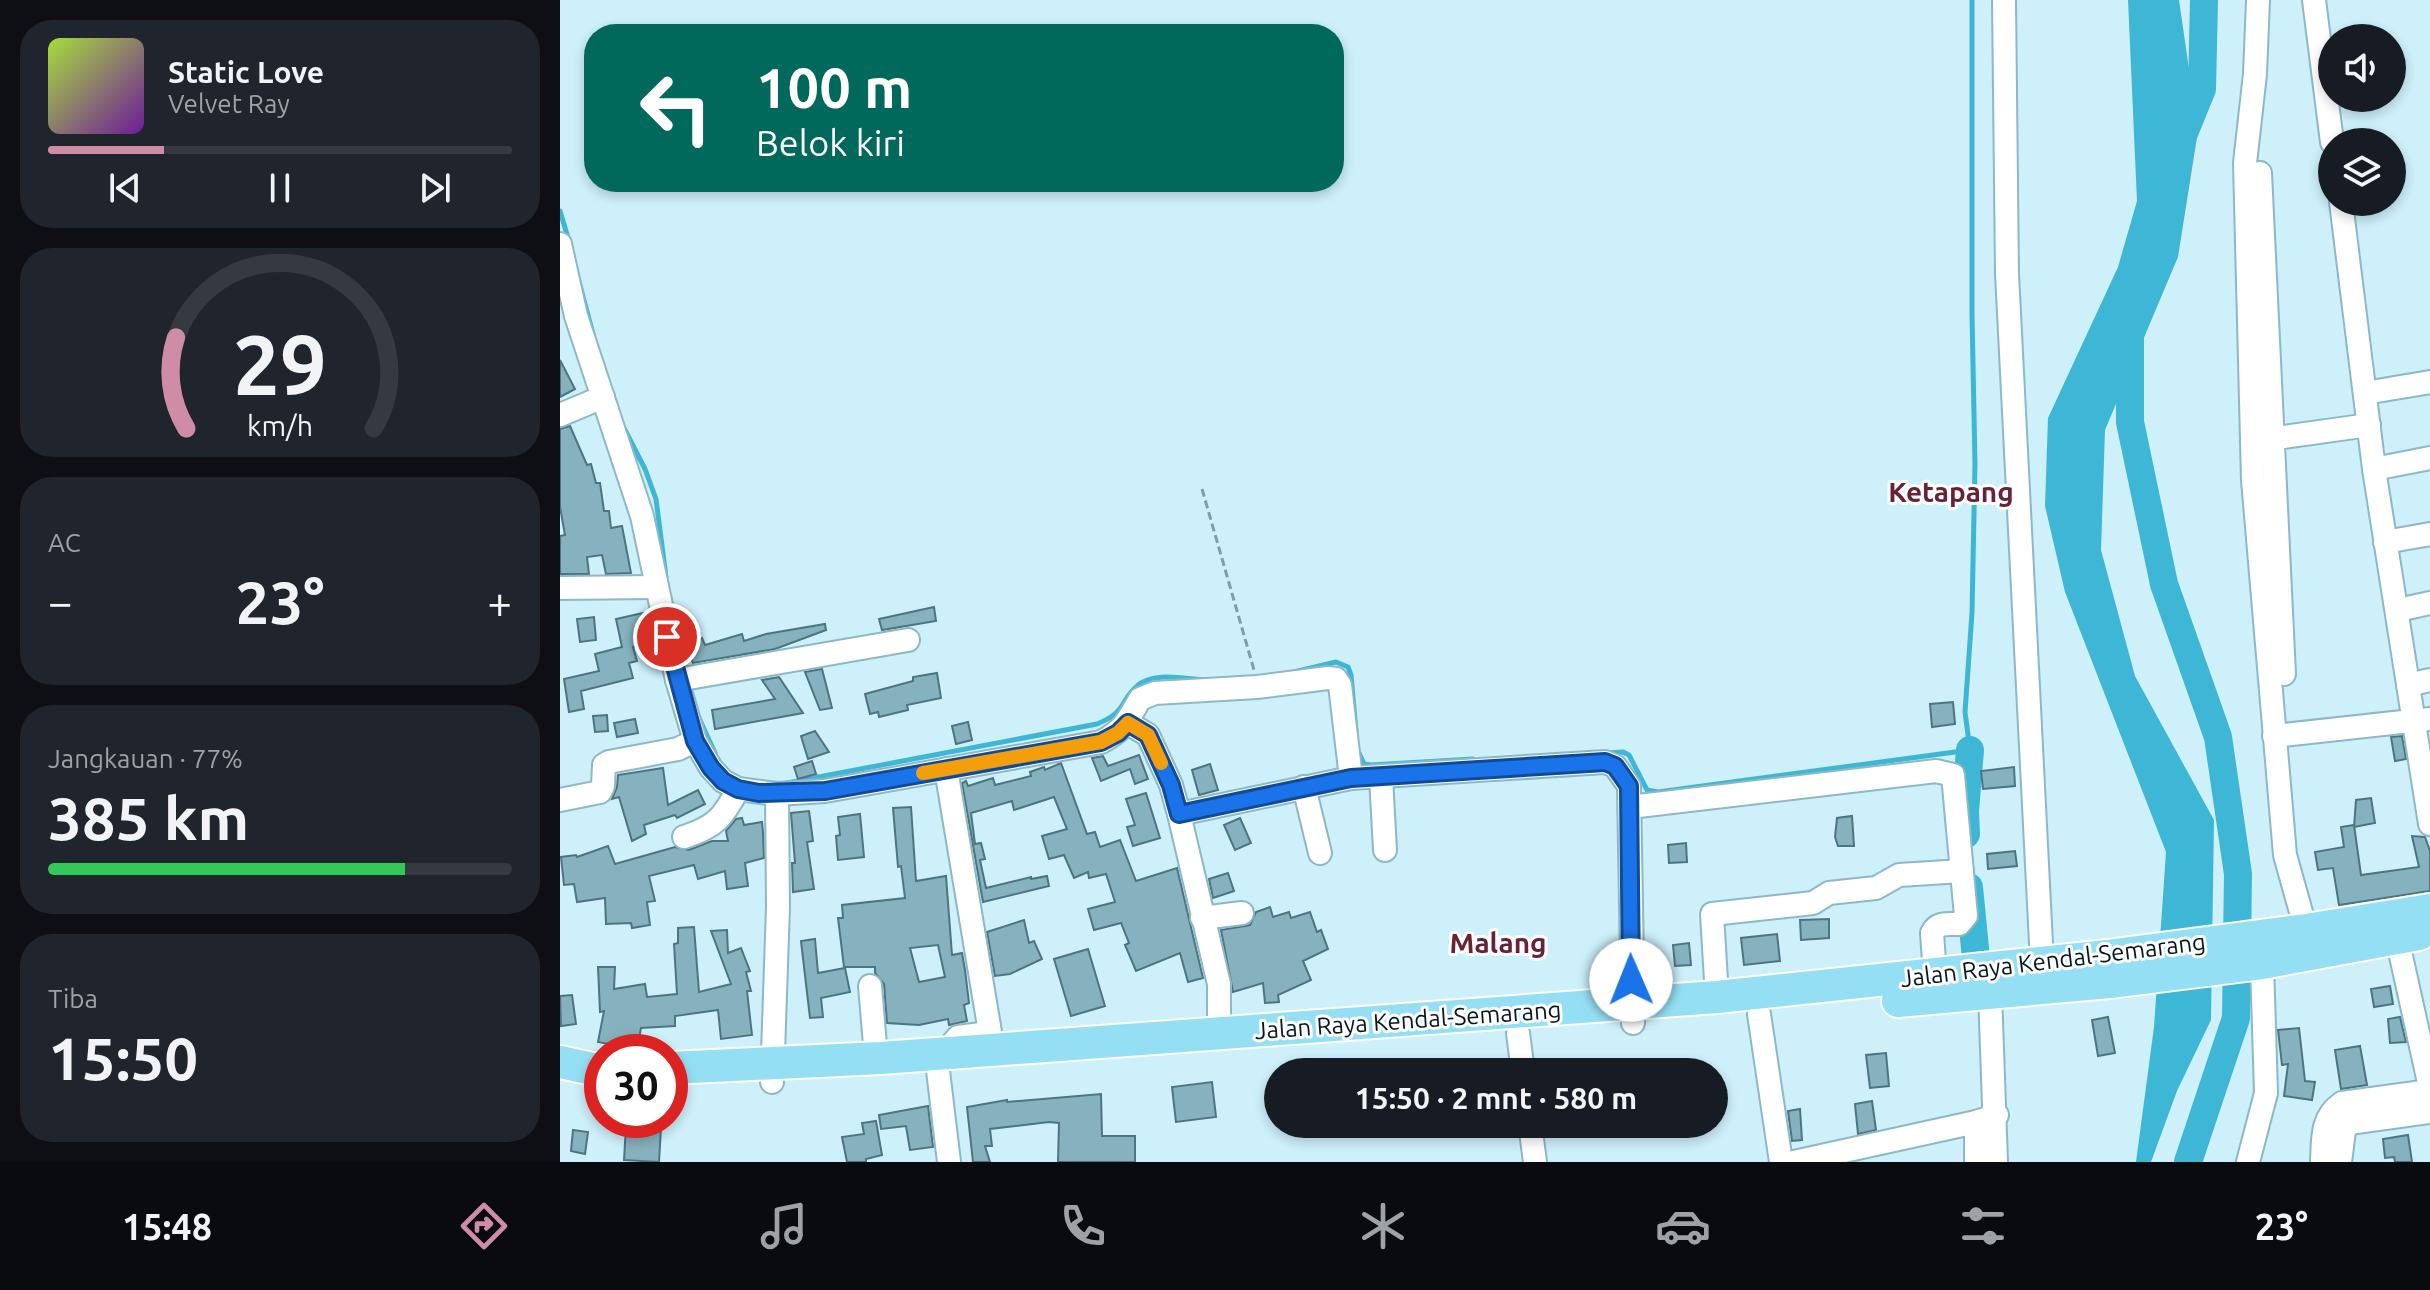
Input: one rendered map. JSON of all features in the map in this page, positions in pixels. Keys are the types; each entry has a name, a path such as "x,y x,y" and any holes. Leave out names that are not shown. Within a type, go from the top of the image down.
{"highway":[{"name":"Jalan Raya Kendal-Semarang","path":"2252,954 2306,930 2430,910"},
{"name":"Jalan Raya Kendal-Semarang","path":"688,1086 881,1058 942,1060 991,1041 1632,1013 1759,1014 1981,984 2430,933"},
{"name":"Jalan Raya Kendal-Semarang","path":"688,1068 727,1067 773,1072 942,1060 1518,1033 1717,997 1935,975 1981,984 2042,963 2108,969"},
{"path":"560,1062 584,1067"},
{"path":"560,1079 584,1083"}],"street":[{"path":"2004,0 2007,274 2042,963"},
{"path":"2258,0 2255,74 2245,163 2253,480 2281,735 2291,791"},
{"path":"2314,0 2330,128"},
{"path":"2260,155 2279,585 2285,855 2306,930"},
{"path":"2343,216 2385,542 2398,610 2419,683 2430,824"},
{"path":"560,244 568,318 603,397 642,516 695,741 723,781 738,789 777,794 825,791 1101,742 1118,733 1128,723 1140,699 1155,693 1257,687 1328,678 1336,679 1340,685 1351,778"},
{"path":"2365,393 2430,382"},
{"path":"560,415 603,397"},
{"path":"2284,437 2369,425"},
{"path":"2374,469 2430,458"},
{"path":"2385,542 2430,534"},
{"path":"560,588 657,587"},
{"path":"2398,610 2430,603"},
{"path":"682,679 908,640"},
{"path":"2281,735 2422,720"},
{"path":"1128,723 1148,735 1171,785 1219,984 1219,1033"},
{"path":"560,800 600,792 603,769 609,762 678,749 695,741"},
{"path":"1179,814 1351,778 1605,762 1615,766 1629,786 1632,1013"},
{"path":"946,769 991,1041"},
{"path":"1630,807 1936,771 1953,775 1966,916 1959,924 1934,928 1935,975"},
{"path":"1381,777 1385,850"},
{"path":"1304,787 1320,853"},
{"path":"684,837 715,824 728,809 738,789"},
{"path":"773,1072 778,907 777,794"},
{"path":"1717,997 1712,914 1813,903 1829,893 1876,888 1899,875 1962,871"},
{"path":"1202,918 1242,913"},
{"path":"2322,1162 2326,1119 2342,1103 2430,1089 2397,938"},
{"path":"2248,1162 2266,1093 2252,954"},
{"path":"1981,984 1986,1119 1996,1162"},
{"path":"870,986 875,1045 881,1058"},
{"path":"1759,1014 1781,1162"},
{"path":"1518,1033 1521,1058"},
{"path":"942,1060 949,1162"},
{"path":"2340,1162 2342,1140 2349,1123 2430,1112"},
{"path":"1794,1162 1986,1119"},
{"path":"1976,1162 1986,1119"},
{"path":"1532,1138 1535,1162"}],"path":[{"path":"1202,489 1255,674"}],"water":[{"path":"2128,0 2179,0 2198,131 2178,257 2105,430 2101,550 2135,676 2214,820 2211,1020 2177,1091 2151,1162 2136,1162 2154,1027 2166,852 2065,592 2045,506 2048,418 2118,267 2137,201"}],"building":[{"path":"560,360 575,389 560,397"},
{"path":"570,426 587,465 591,464 596,483 600,483 604,511 609,511 611,528 622,526 631,573 606,574 602,555 587,557 589,574 560,574 560,536 565,535 560,507 560,429"},
{"path":"934,607 936,621 882,630 879,619"},
{"path":"643,613 649,643 633,647 637,661 629,663 633,678 581,691 584,709 569,712 564,679 599,671 595,654 622,647 616,619"},
{"path":"594,617 596,640 580,642 577,619"},
{"path":"825,624 826,630 775,649 693,663 685,645 702,638 705,645 742,634 744,641"},
{"path":"822,669 832,708 820,710 805,672"},
{"path":"937,673 941,698 907,705 908,710 879,717 878,712 870,714 865,694 913,681 913,677"},
{"path":"779,677 803,713 715,729 712,710 775,699 762,680"},
{"path":"1953,702 1955,724 1932,727 1930,704"},
{"path":"607,715 608,731 595,732 593,716"},
{"path":"635,719 638,733 617,737 614,723"},
{"path":"968,722 972,740 956,744 952,726"},
{"path":"815,731 829,752 808,759 801,736"},
{"path":"2402,736 2406,759 2395,761 2391,737"},
{"path":"1139,755 1148,779 1135,784 1130,769 1101,781 1092,758 1103,756 1108,766"},
{"path":"812,761 816,774 798,779 794,767"},
{"path":"1061,763 1087,834 1095,832 1100,847 1120,840 1136,881 1177,868 1203,978 1188,982 1180,953 1136,971 1125,945 1129,943 1121,923 1094,930 1088,909 1115,902 1106,874 1089,878 1088,872 1074,878 1064,855 1049,859 1042,836 1067,829 1054,797 1014,810 1012,801 971,813 975,844 981,843 985,859 980,860 986,888 1047,876 1049,886 983,902 962,783 966,781 968,786 993,778 995,785 1031,776 1030,772"},
{"path":"1210,764 1218,790 1199,795 1192,770"},
{"path":"2014,767 2015,786 1983,789 1981,771"},
{"path":"663,768 668,805 698,790 705,804 677,818 675,815 644,825 646,834 632,841 619,797 612,799 618,775"},
{"path":"1146,793 1160,838 1133,846 1127,827 1135,825 1126,799"},
{"path":"2371,798 2375,823 2354,827 2356,800"},
{"path":"911,807 916,881 946,876 952,955 962,953 969,1003 964,1005 967,1021 949,1025 948,1019 919,1025 887,1023 884,984 875,973 875,967 844,967 838,918 843,918 842,905 905,898 901,866 898,867 893,808","holes":["938,945 945,977 919,982 910,948"]},
{"path":"809,811 813,841 807,842 814,889 793,892 792,863 795,863 791,813"},
{"path":"860,814 864,857 838,860 838,817"},
{"path":"1852,816 1854,846 1838,846 1835,837 1837,818"},
{"path":"742,818 744,825 762,822 763,832 764,858 745,863 748,886 727,889 725,871 698,879 694,865 649,876 655,901 647,902 650,925 632,928 631,923 606,924 605,898 577,902 574,884 564,885 561,857 577,857 608,846 615,864 675,847 689,850 712,841 728,841 726,831 736,819"},
{"path":"1240,818 1251,843 1235,850 1224,825"},
{"path":"2354,825 2361,875 2419,867 2412,836 2425,837 2430,851 2430,891 2339,905 2333,868 2318,870 2315,852 2344,847 2341,827"},
{"path":"1686,843 1687,862 1669,863 1668,845"},
{"path":"2015,851 2017,866 1988,869 1987,854"},
{"path":"1228,873 1234,891 1213,898 1209,879"},
{"path":"1270,907 1273,917 1289,912 1291,918 1310,912 1317,932 1321,930 1328,949 1303,961 1311,980 1278,995 1279,1002 1265,1003 1263,983 1233,992 1221,930 1250,925 1256,912"},
{"path":"1829,919 1829,938 1801,940 1800,920"},
{"path":"1024,920 1029,943 1034,941 1042,959 1010,974 995,976 987,932"},
{"path":"694,927 699,992 731,984 711,931 727,930 728,953 741,948 750,971 746,972 751,991 747,991 752,1035 721,1039 718,1010 675,1016 675,1026 641,1028 640,1034 600,1034 604,1011 600,1012 598,967 615,967 614,989 645,984 647,997 677,994 674,944 678,943 678,928"},
{"path":"1777,934 1780,961 1744,965 1741,938"},
{"path":"815,939 818,973 845,968 850,992 821,998 823,1017 810,1018 801,941"},
{"path":"1689,943 1691,965 1675,966 1673,945"},
{"path":"1088,949 1105,1006 1071,1016 1054,959"},
{"path":"2390,986 2393,1004 2374,1007 2371,989"},
{"path":"572,995 576,1024 561,1026 560,996"},
{"path":"2108,1017 2115,1053 2098,1056 2092,1020"},
{"path":"2400,1017 2406,1042 2390,1043 2388,1019"},
{"path":"2299,1028 2305,1081 2315,1082 2312,1100 2284,1096 2288,1064 2282,1065 2278,1030"},
{"path":"2360,1046 2367,1085 2341,1089 2335,1050"},
{"path":"1886,1053 1889,1086 1870,1088 1866,1055"},
{"path":"1212,1082 1216,1117 1176,1122 1172,1087"},
{"path":"1101,1094 1102,1136 1135,1136 1135,1162 1058,1162 1059,1123 1049,1122 990,1129 992,1146 985,1146 990,1162 973,1162 967,1107 1007,1100"},
{"path":"1872,1101 1876,1130 1858,1134 1855,1104"},
{"path":"928,1106 933,1147 910,1150 906,1126 881,1129 879,1115"},
{"path":"1800,1109 1802,1140 1792,1141 1788,1111"},
{"path":"876,1121 882,1155 866,1159 866,1162 847,1162 842,1137 864,1134 862,1123"},
{"path":"573,1130 584,1131 584,1138 587,1138 585,1154 571,1151"},
{"path":"2408,1135 2412,1162 2395,1162 2394,1157 2385,1158 2383,1139"},
{"path":"625,1138 660,1138 659,1162 624,1160"}],"waterway":[{"path":"1607,753 1623,752 1629,755 1647,790 1658,792 1970,750 1965,712 1972,613 1975,464 1972,0"},
{"path":"2180,143 2202,89 2204,0"},
{"path":"560,211 569,241"},
{"path":"578,278 593,334"},
{"path":"2130,337 2130,422 2164,584 2218,737 2238,874 2236,1018 2188,1162"},
{"path":"625,430 656,499 666,577"},
{"path":"1294,672 1336,662 1348,667 1356,731"},
{"path":"787,783 1097,724 1114,715 1131,692 1144,681 1170,677 1205,680"},
{"path":"699,718 715,753"},
{"path":"1966,834 1970,750"},
{"path":"1359,753 1364,764 1371,765 1473,759"},
{"path":"1969,887 1979,989"}],"slow traffic":[{"path":"923,773 1101,742 1118,733 1128,723 1148,735 1161,763"}],"district":[{"name":"Ketapang","path":"1951,491"},
{"name":"Malang","path":"1498,942"}],"route":[{"path":"667,637 695,741 723,781 738,789 759,793 825,791 1101,742 1118,733 1128,723 1148,735 1171,785 1179,814 1351,778 1605,762 1615,766 1629,786 1631,980"}]}
